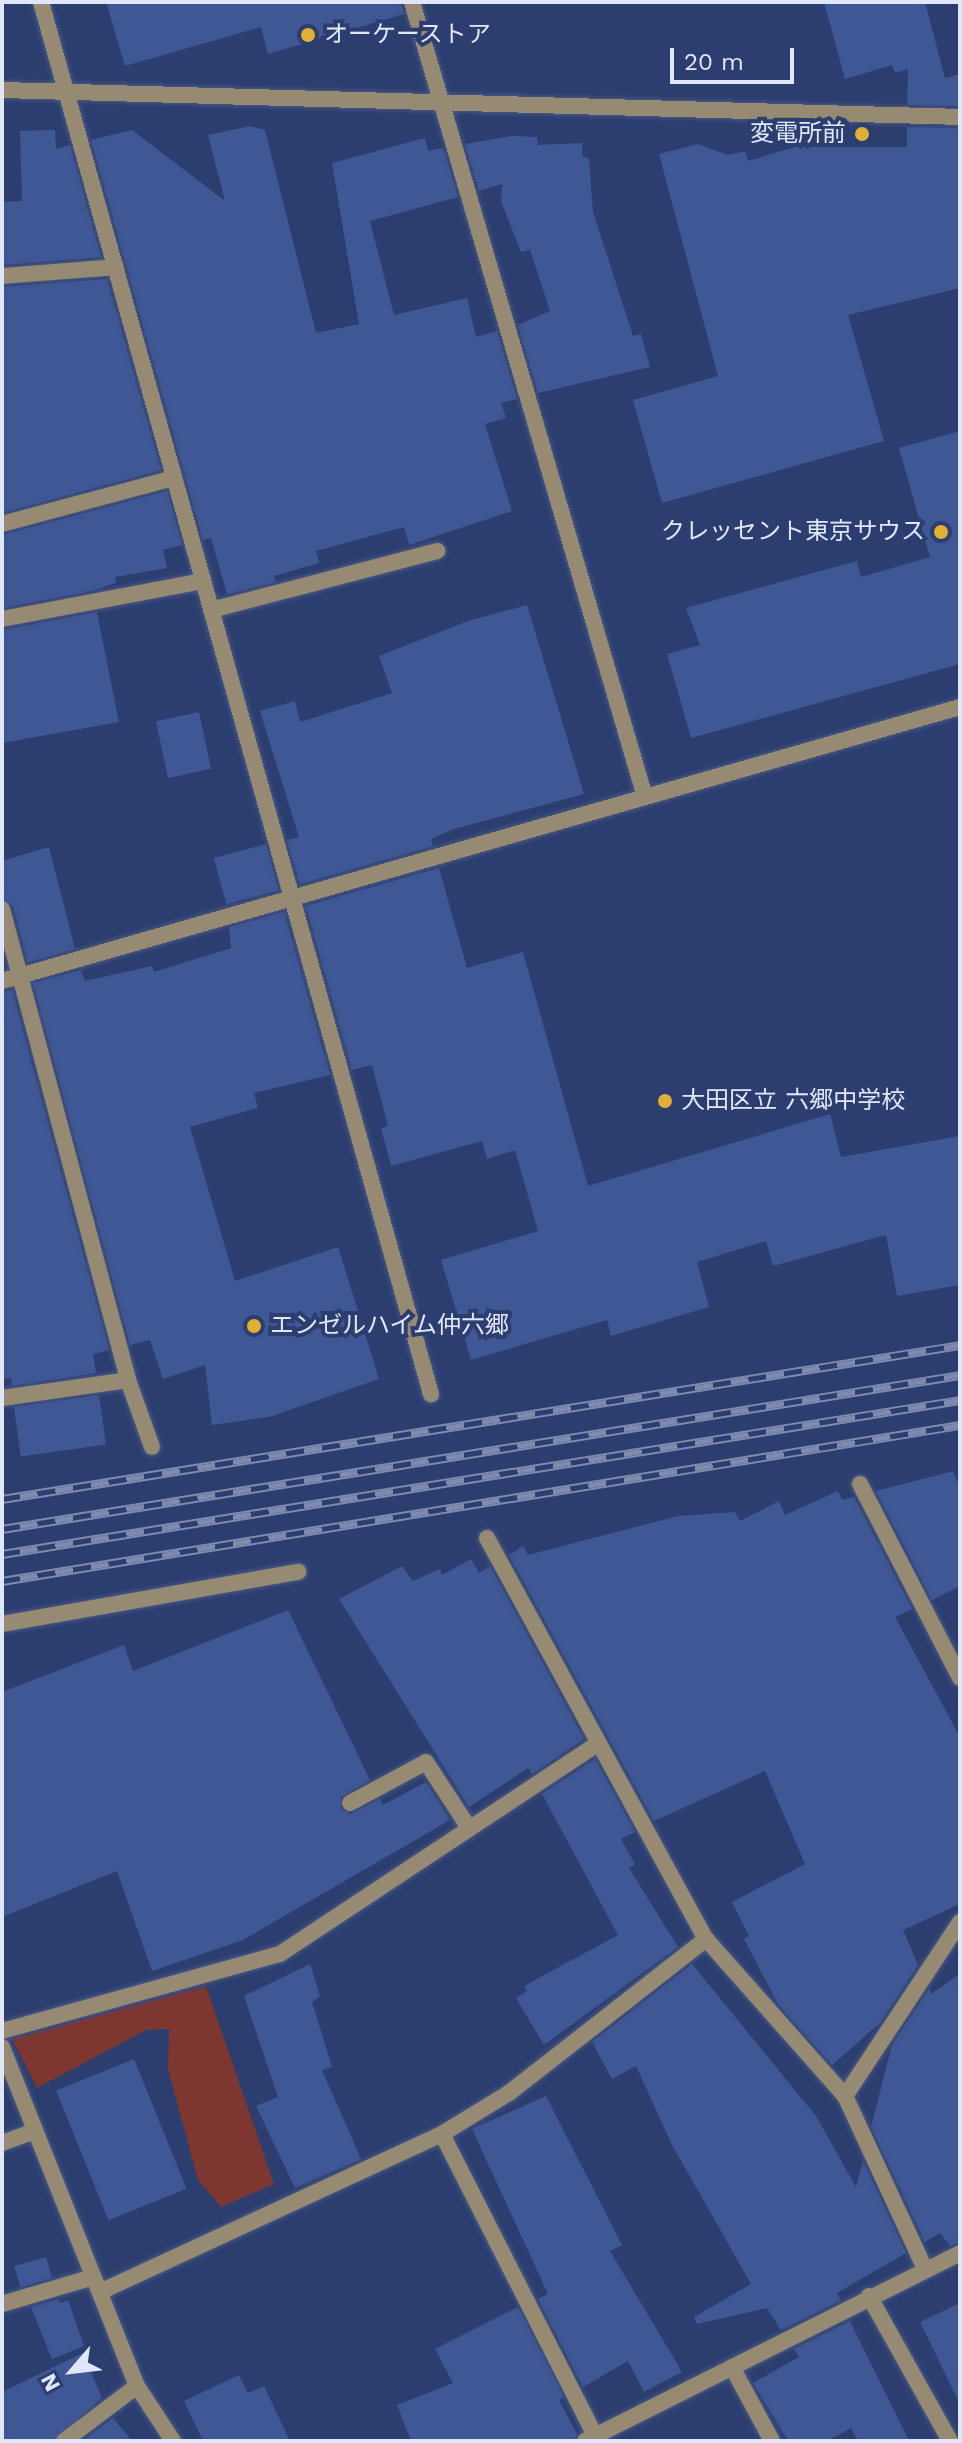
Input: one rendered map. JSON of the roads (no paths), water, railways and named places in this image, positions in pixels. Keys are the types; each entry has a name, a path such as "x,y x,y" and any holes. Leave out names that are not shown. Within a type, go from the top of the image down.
{"street":[{"path":"41,2 431,1394"},
{"path":"412,2 644,794"},
{"path":"2,90 960,117"},
{"path":"2,276 116,267"},
{"path":"2,524 174,478"},
{"path":"211,610 437,551"},
{"path":"2,619 203,581"},
{"path":"2,981 644,794 960,707"},
{"path":"2,909 128,1380 152,1447"},
{"path":"2,1398 128,1380"},
{"path":"860,1484 960,1678"},
{"path":"487,1538 597,1744 674,1873 706,1939 845,2096 925,2269"},
{"path":"2,1624 298,1572"},
{"path":"2,2031 280,1954 597,1744"},
{"path":"350,1803 426,1762 469,1828"},
{"path":"845,2096 960,1922"},
{"path":"2,2304 97,2284 442,2134 509,2093 706,1939"},
{"path":"2,2047 137,2386 173,2441"},
{"path":"2,2143 35,2131"},
{"path":"442,2134 592,2439 869,2296 960,2253"},
{"path":"869,2296 950,2441"},
{"path":"732,2367 772,2441"},
{"path":"64,2441 137,2386"}],"railway":[{"path":"2,1499 960,1345"},
{"path":"2,1529 960,1375"},
{"path":"2,1554 960,1400"},
{"path":"2,1581 960,1425"}],"place":[{"name":"オーケーストア","path":"308,35"},
{"name":"変電所前","path":"862,134"},
{"name":"クレッセント東京サウス","path":"941,532"},
{"name":"大田区立 六郷中学校","path":"665,1101"},
{"name":"エンゼルハイム仲六郷","path":"254,1326"}]}
